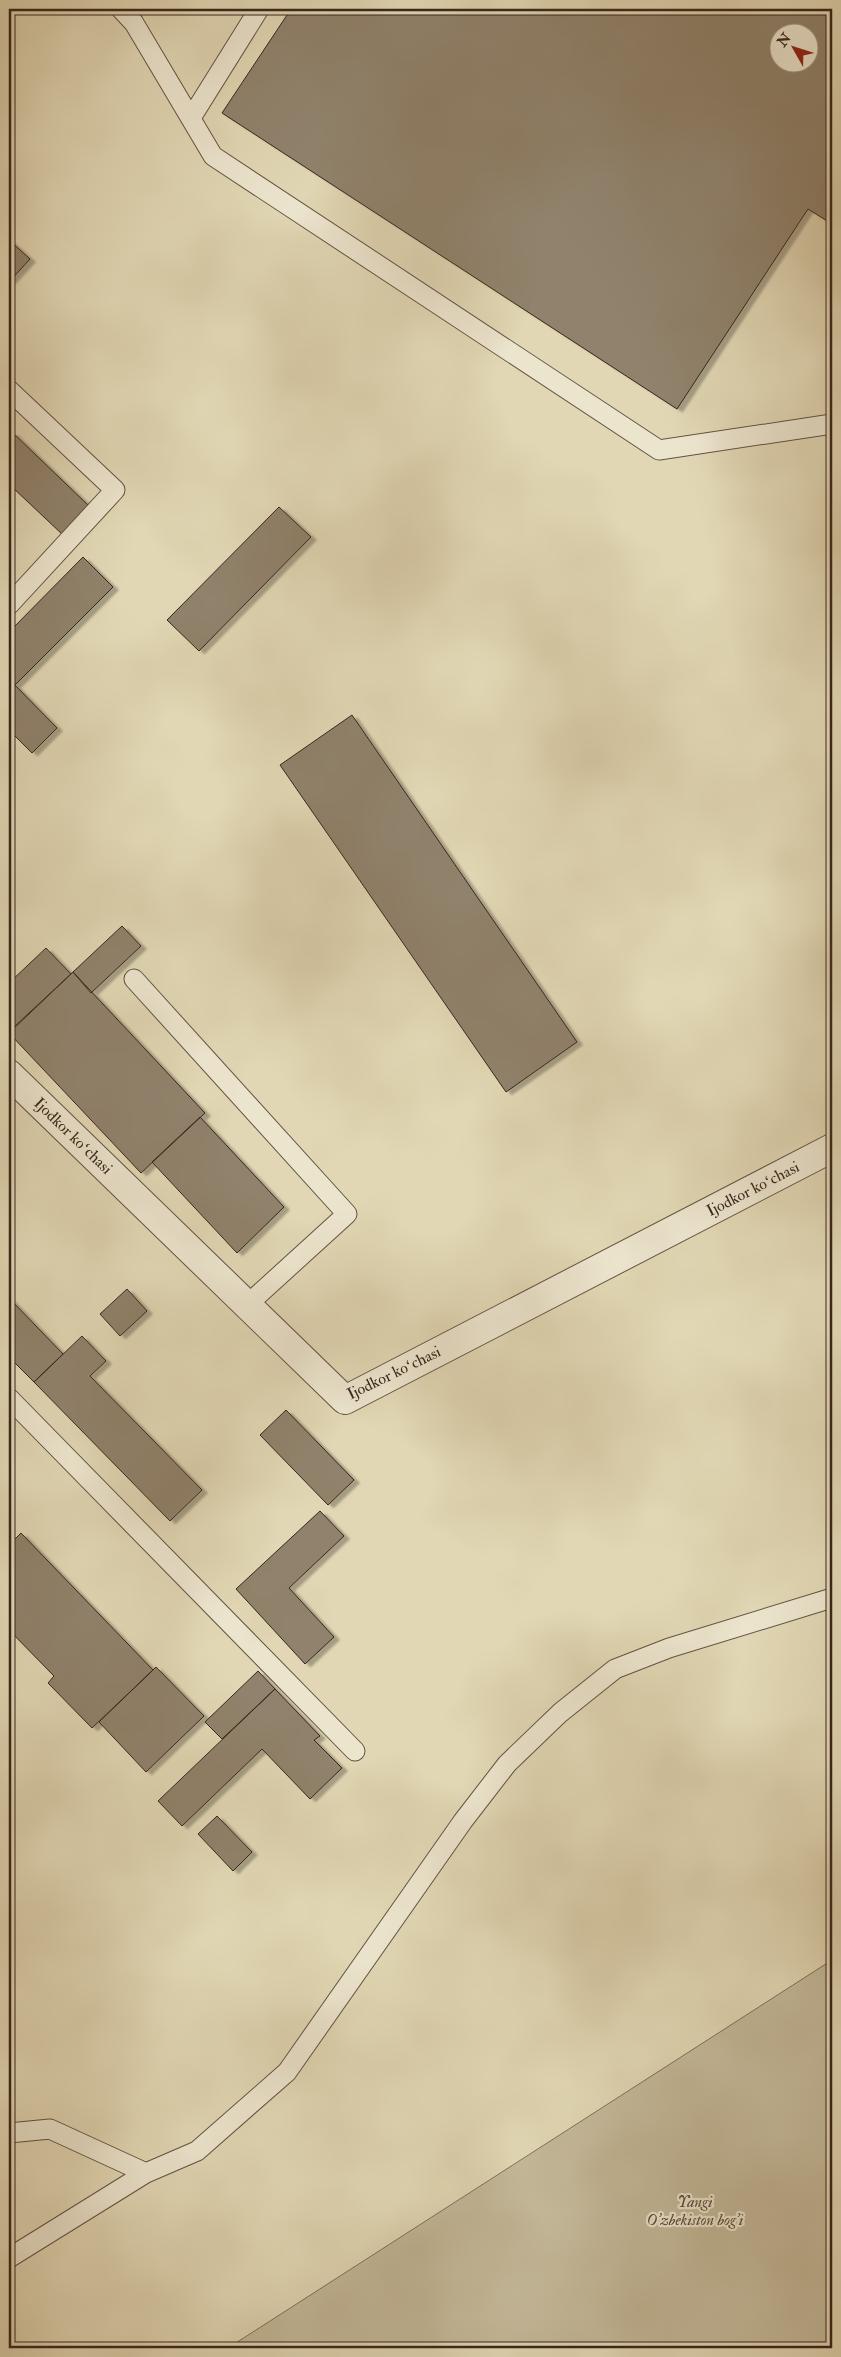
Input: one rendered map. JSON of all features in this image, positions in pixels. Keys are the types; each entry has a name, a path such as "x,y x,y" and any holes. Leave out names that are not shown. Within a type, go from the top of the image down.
{"street":[{"name":"Ijodkor koʻchasi","path":"9,1074 345,1400 832,1148"}],"lane":[{"path":"121,9 134,23 212,156 659,450 832,424"},
{"path":"190,118 259,9"},
{"path":"9,390 115,490 9,605"},
{"path":"134,979 347,1214 247,1305"},
{"path":"9,1398 355,1751"},
{"path":"9,2258 146,2173 198,2151 288,2072 463,1821 507,1764 560,1712 615,1669 669,1648 832,1598"},
{"path":"9,2133 50,2129 146,2173"}],"green space":[{"name":"Yangi O'zbekiston bog'i","path":"832,1960 832,2348 228,2348"}],"building":[{"path":"291,9 832,9 832,224 808,209 677,409 222,113"},
{"path":"9,240 30,259 9,282"},
{"path":"12,432 90,507 63,535 9,486 9,435"},
{"path":"279,507 311,537 199,651 167,620"},
{"path":"83,557 113,587 15,685 9,679 9,632"},
{"path":"9,679 57,728 32,753 9,730"},
{"path":"352,715 577,1042 506,1092 280,765"},
{"path":"122,926 141,946 91,993 73,972"},
{"path":"46,948 71,974 14,1027 9,1021 9,983"},
{"path":"73,972 205,1113 141,1173 9,1033"},
{"path":"200,1117 284,1207 237,1253 152,1162"},
{"path":"127,1289 147,1311 120,1336 100,1314"},
{"path":"9,1298 63,1354 34,1382 9,1357"},
{"path":"82,1336 106,1361 90,1376 202,1490 170,1521 34,1382"},
{"path":"286,1410 354,1480 328,1505 260,1435"},
{"path":"320,1511 344,1536 289,1588 334,1637 305,1664 236,1589"},
{"path":"21,1533 153,1670 92,1728 48,1683 54,1676 9,1630 9,1545"},
{"path":"156,1667 204,1716 146,1772 99,1722"},
{"path":"258,1671 275,1689 222,1739 205,1722"},
{"path":"275,1689 320,1736 314,1740 342,1768 310,1799 262,1749 182,1826 158,1801"},
{"path":"217,1816 252,1852 233,1871 198,1834"}]}
